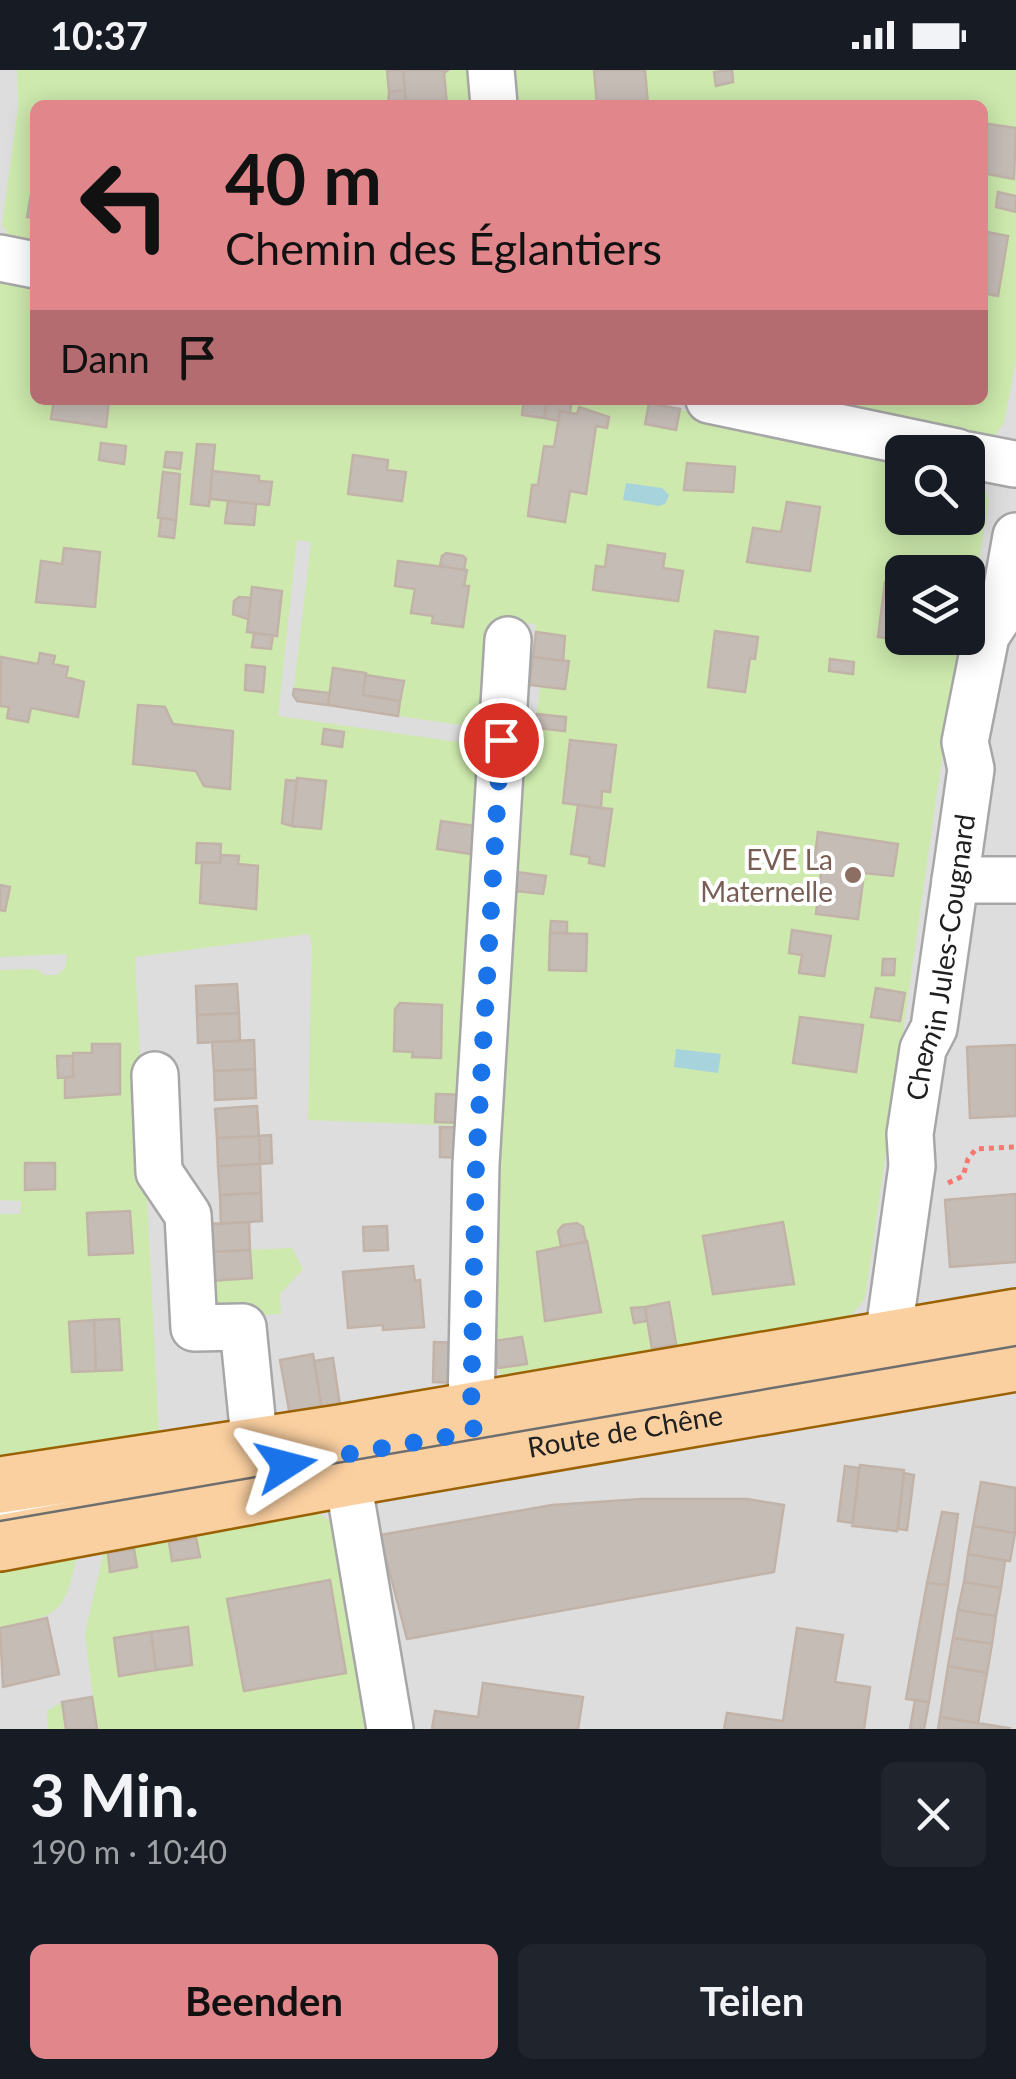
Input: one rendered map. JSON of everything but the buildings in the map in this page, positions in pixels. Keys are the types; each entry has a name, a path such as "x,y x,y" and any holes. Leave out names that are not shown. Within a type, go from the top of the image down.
{"main road":[{"name":"Route de Chêne","path":"0,1484 255,1454 344,1455 891,1361 1016,1317"},
{"name":"Route de Chêne","path":"891,1361 1016,1363"},
{"name":"Route de Chêne","path":"0,1543 255,1454"}],"street":[{"path":"491,70 494,100"},
{"path":"0,258 30,264"},
{"path":"733,405 885,437"},
{"path":"985,459 1015,467"},
{"name":"Chemin Jules-Cougnard","path":"891,1361 912,1166 910,1134 923,1049 934,1028 971,769 964,742 986,636 1003,610 1016,536"},
{"path":"474,1432 476,1164 508,640"},
{"path":"955,880 1016,880"},
{"path":"0,1514 255,1454 243,1327 194,1328 188,1216 159,1172 155,1075"},
{"path":"891,1361 1016,1340"},
{"path":"344,1455 390,1729"}],"path":[{"path":"962,1176 976,1149 1016,1147"}],"shaded area":[{"path":"0,70 1016,70 1016,1729 0,1729"}],"green space":[{"path":"17,70 473,70 476,100 30,100 30,249 16,246 2,225 18,108"},
{"path":"502,70 1016,70 1016,360 1004,423 986,440 985,435 960,435 806,405 988,405 988,100 505,100"},
{"path":"0,278 30,279 30,405 658,405 885,452 885,535 983,535 980,555 885,555 885,655 962,655 943,750 865,1298 846,1323 501,1380 494,1341 503,996 516,731 535,732 540,687 529,685 536,624 491,620 487,729 297,701 293,695 311,542 297,540 278,716 485,746 470,1126 308,1120 312,945 309,934 135,957 159,1437 23,1461 23,1452 0,1455 0,1214 20,1214 21,1201 0,1200 0,970 36,969 45,975 57,975 65,968 67,954 0,957"},
{"path":"985,490 989,501 985,525"},
{"path":"292,1248 303,1269 280,1294 281,1314 203,1318 200,1252"},
{"path":"314,1511 336,1525 370,1729 48,1729 47,1711 62,1702 93,1697 85,1634 105,1546"},
{"path":"78,1553 68,1589 57,1608 36,1619 0,1628 0,1566"}],"water":[{"path":"626,483 662,488 669,495 666,503 660,506 623,500"},
{"path":"676,1049 721,1054 718,1073 674,1067"}],"tram line":[{"path":"0,1521 1016,1346"}],"place":[{"name":"EVE La Maternelle","path":"853,875"}],"route":[{"path":"286,1465 474,1432 471,1410 476,1164 501,740"}]}
